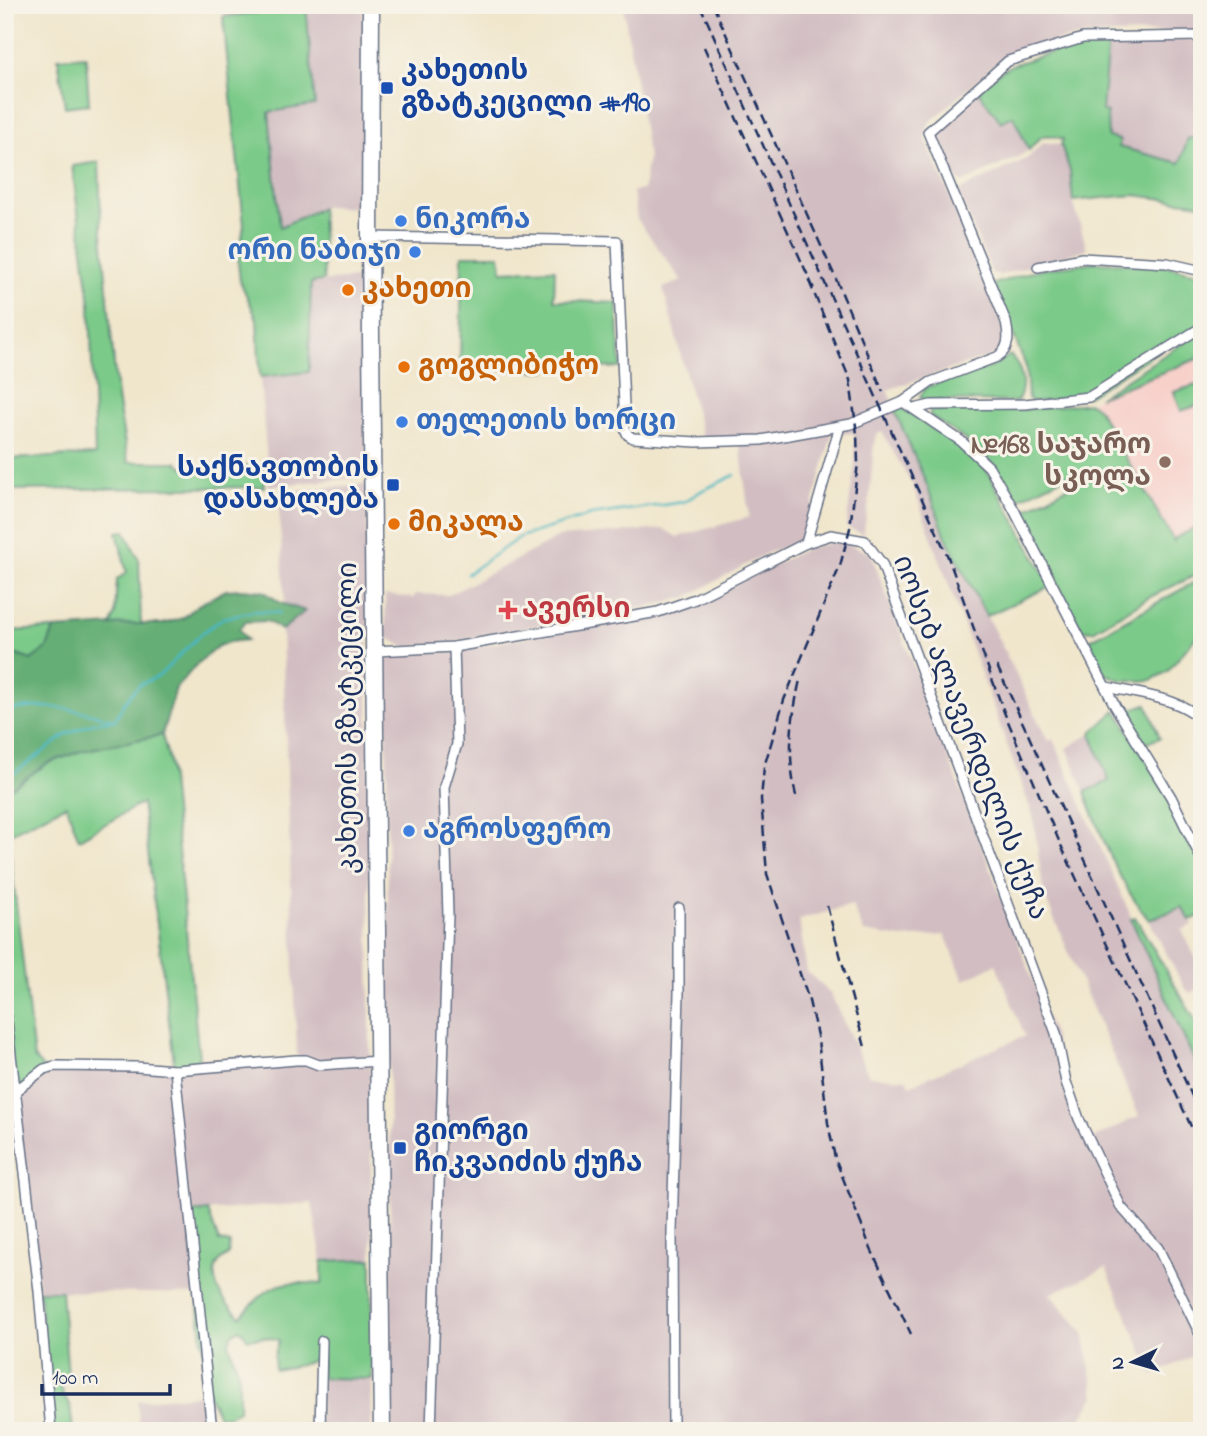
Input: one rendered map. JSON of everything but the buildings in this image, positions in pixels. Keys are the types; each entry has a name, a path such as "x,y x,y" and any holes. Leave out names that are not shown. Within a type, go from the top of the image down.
{"highway":[{"name":"კახეთის გზატკეცილი","path":"371,5 370,237 382,1431"}],"street":[{"path":"370,237 617,240 625,429 633,438 696,442 761,440 852,424 903,402 931,382 1004,353 1008,333 954,191 928,132 1008,61 1083,38 1202,36"},
{"path":"1038,267 1082,258 1167,263 1202,271"},
{"path":"914,410 931,405 1025,404 1089,397 1202,327"},
{"path":"903,402 961,441 989,467 1013,508 1105,687 1171,797 1202,860"},
{"path":"806,542 840,426"},
{"name":"იოსებ ალავერდელის ქუჩა","path":"375,651 454,647 658,612 695,599 806,542 831,535 865,541 882,564 1056,1033 1066,1082 1080,1119 1121,1207 1158,1248 1202,1338"},
{"path":"430,1431 449,915 444,788 457,744 454,647"},
{"path":"1105,687 1161,699 1193,711 1202,721"},
{"path":"673,1431 672,1232 680,993 679,908"},
{"path":"5,1004 51,1431"},
{"path":"15,1092 44,1069 55,1066 175,1070 296,1060 306,1060 318,1065 379,1061"},
{"path":"175,1070 212,1431"},
{"path":"320,1431 322,1340"}],"shaded area":[{"path":"222,5 363,5 363,208 325,206 280,228 269,111 306,7 223,17"},
{"path":"623,5 1202,5 1202,31 1088,35 1055,41 997,62 929,123 925,138 974,252 1004,331 1003,345 999,353 887,390 946,537 1048,741 1053,739 1202,1078 1202,1374 1193,1356 1153,1375 1106,1268 1050,1294 1084,1333 1095,1396 1075,1428 1009,1428 1009,1431 392,1431 386,660 398,655 450,651 659,614 701,601 808,548 841,541 871,554 1052,1031 1086,1142 1139,1116 1044,895 1033,816 913,486 882,432 876,434 874,443 869,503 863,534 846,527 855,464 854,433 832,434 803,541 767,553 687,597 450,643 405,647 388,638 385,595 414,598 415,594 449,595 559,537 664,529 677,537 749,517 740,444 705,447 663,288 682,281 637,219 633,191 643,190 648,157","holes":["852,905 864,932 902,938 945,935 964,980 996,964 1025,1036 910,1085 907,1079 869,1076 830,993 807,972 799,920"]},
{"path":"1202,40 1202,139 1188,138 1181,163 1119,147 1108,137 1107,113 1102,111 1108,41"},
{"path":"978,91 1012,116 1029,150 963,182 957,180 939,141 939,128"},
{"path":"1044,142 1061,145 1070,171 1073,201 1087,249 1000,275 992,273 959,194 963,189 1028,158"},
{"path":"364,277 367,477 269,486 260,377 309,372 311,283"},
{"name":"№168 საჯარო სკოლა","path":"1202,357 1202,525 1175,538 1176,544 1098,409 1090,403 1099,397"},
{"path":"367,484 370,1059 319,1062 297,1057 282,630 304,611 285,605 278,492"},
{"path":"1091,733 1109,781 1085,792 1067,748"},
{"path":"1183,906 1193,925 1182,930 1202,971 1202,987 1190,993 1184,987 1149,920"},
{"path":"306,1060 323,1067 370,1064 372,1259 322,1261 312,1203 190,1212 198,1294 39,1291 14,1092 24,1083 44,1069 55,1066 175,1070"},
{"path":"321,1378 372,1379 371,1431 239,1431 320,1422"},
{"path":"208,1394 212,1431 140,1431 137,1401"}],"green space":[{"path":"306,6 315,105 269,112 280,227 321,208 324,280 311,283 309,372 260,377 257,319 240,281 238,263 244,225 223,17"},
{"path":"1108,41 1102,111 1107,113 1108,137 1120,140 1119,147 1180,163 1188,138 1202,139 1202,204 1134,195 1073,201 1070,171 1061,145 1063,139 1044,136 1029,150 1013,116 1001,122 978,91 998,73 1012,65 1081,43"},
{"path":"86,56 89,104 65,107 58,58"},
{"path":"99,162 101,222 117,397 128,462 177,462 190,472 218,464 263,468 264,487 5,490 5,459 95,455 90,303 72,166"},
{"path":"462,255 500,255 502,271 555,269 554,300 617,303 621,368 552,366 546,371 467,369 460,365"},
{"path":"1093,262 1163,265 1202,274 1202,323 1088,396 1032,402 1028,398 1026,367 994,284 1037,270"},
{"path":"1202,331 1202,357 1099,397 1197,334"},
{"path":"1010,355 1018,365 1022,378 1021,391 1016,402 924,400 920,396 926,387 993,366"},
{"path":"1202,383 1202,404 1181,411 1174,392"},
{"path":"1090,403 1098,409 1174,541 1175,538 1202,525 1202,572 1150,597 1093,631 1082,630 1019,513 1081,480 1076,471 1013,502 991,462 980,450 930,416 930,410 1015,410"},
{"path":"901,407 977,459 986,469 1051,586 986,616 946,537 894,409"},
{"path":"125,531 139,560 141,624 111,625 115,615 117,579 127,573 117,532"},
{"path":"1202,578 1202,630 1167,672 1149,681 1121,680 1105,674 1088,641"},
{"path":"226,590 263,591 281,603 305,611 282,630 267,621 245,622 239,629 247,640 218,646 196,665 176,688 162,735 81,751 48,763 5,792 5,651 31,660 47,648 54,629 163,624 183,618 198,605"},
{"path":"54,629 47,648 31,660 5,651 5,631"},
{"path":"1147,704 1160,738 1144,744 1131,709"},
{"path":"1116,710 1169,798 1202,867 1202,915 1190,920 1182,907 1149,920 1119,874 1085,792 1109,781 1091,733"},
{"path":"162,735 169,760 200,1068 175,1070 142,803 79,839 66,805 8,834 34,1058 44,1069 14,1092 5,1004 5,792 48,763 81,751"},
{"path":"1135,917 1199,1027 1202,1026 1202,1078 1131,919"},
{"path":"208,1211 219,1241 230,1243 228,1255 220,1261 216,1269 217,1286 227,1303 241,1316 261,1296 277,1286 295,1283 322,1284 322,1261 372,1259 372,1379 321,1378 321,1357 301,1365 275,1370 274,1357 279,1340 264,1337 248,1339 240,1329 232,1334 229,1343 239,1376 239,1409 229,1416 219,1416 208,1394 189,1213"},
{"path":"39,1291 61,1291 68,1375 61,1382 63,1396 70,1404 73,1431 51,1431"}],"waterway":[{"path":"467,574 520,537 591,515 684,502 735,475"},
{"path":"5,780 67,734 93,723 115,720 125,701 139,685 159,676 202,633 223,618 254,611 280,613"},
{"path":"5,711 33,707 59,708 112,719"}],"railway":[{"path":"700,5 948,557 1004,712 1059,841 1202,1150"},
{"path":"713,5 836,279 883,392"},
{"path":"704,47 814,289"},
{"path":"809,281 850,380 858,463 850,528 840,566 784,700 764,767 761,799 767,874 809,1001 818,1040 835,1158 871,1249 911,1334"},
{"path":"997,666 1202,1118"},
{"path":"796,796 791,738 800,680"},
{"path":"827,906 865,1047"}],"place":[{"name":"კახეთის გზატკეცილი #190","path":"387,88"},
{"name":"ნიკორა","path":"401,221"},
{"name":"ორი ნაბიჯი","path":"415,252"},
{"name":"კახეთი","path":"348,290"},
{"name":"გოგლიბიჭო","path":"404,367"},
{"name":"თელეთის ხორცი","path":"402,422"},
{"name":"№168 საჯარო სკოლა","path":"1165,462"},
{"name":"საქნავთობის დასახლება","path":"393,485"},
{"name":"მიკალა","path":"394,524"},
{"name":"ავერსი","path":"508,610"},
{"name":"აგროსფერო","path":"409,831"},
{"name":"გიორგი ჩიკვაიძის ქუჩა","path":"400,1148"}]}
